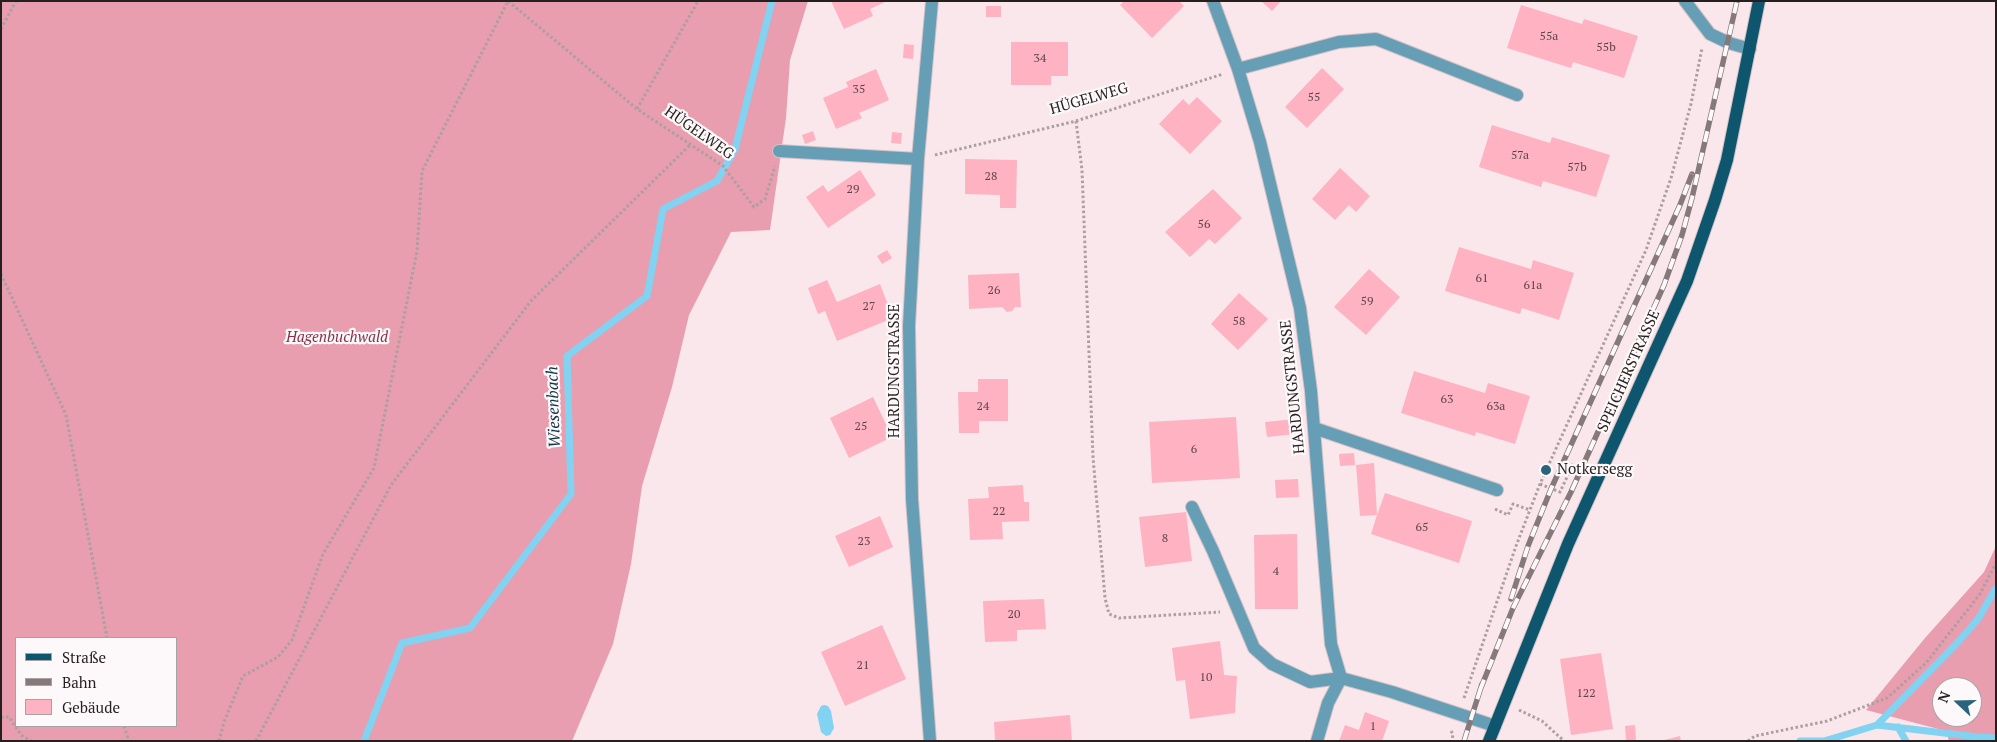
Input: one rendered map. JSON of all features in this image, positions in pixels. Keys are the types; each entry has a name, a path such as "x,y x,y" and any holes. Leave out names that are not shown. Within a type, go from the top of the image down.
{"main road":[{"name":"SPEICHERSTRASSE","path":"1488,741 1505,704 1568,544 1687,280 1727,160 1759,1"}],"street":[{"name":"HARDUNGSTRASSE","path":"930,741 912,489 909,326 918,159 932,1"},
{"name":"HARDUNGSTRASSE","path":"1213,1 1238,70 1260,142 1300,308 1311,391 1331,644 1341,678"},
{"path":"1685,1 1710,34 1729,43 1750,49"},
{"path":"1238,70 1339,42 1376,39 1517,95"},
{"path":"779,151 918,159"},
{"path":"1314,428 1497,490"},
{"path":"1192,507 1213,551 1254,648 1272,664 1310,682 1341,678 1392,692 1495,726"},
{"path":"1317,741 1328,703 1341,678"}],"path":[{"path":"1,29 16,1"},
{"path":"219,741 224,722 243,676 278,656 292,640 323,554 374,468 417,252 422,171 508,1"},
{"name":"HÜGELWEG","path":"508,1 637,109 724,168 754,207 765,199 779,151"},
{"path":"637,109 698,1"},
{"path":"1463,701 1516,546 1540,484 1646,250 1671,178 1691,104 1702,48"},
{"name":"HÜGELWEG","path":"934,156 1076,121 1222,75"},
{"path":"1076,121 1082,180 1093,457 1105,598 1109,614 1119,618 1221,612"},
{"path":"256,741 391,485 531,301 690,145"},
{"path":"1,274 66,415 107,637"},
{"path":"1540,484 1560,492 1574,462"},
{"path":"1748,741 1755,736 1827,720 1887,698 1926,663 1980,594 1996,563"},
{"path":"1505,704 1542,722 1564,741"},
{"path":"1,717 9,717 15,726"},
{"path":"16,727 21,735 31,741"},
{"path":"124,727 129,741"},
{"path":"1450,728 1453,734 1452,741"}],"green space":[{"name":"Hagenbuchwald","path":"1,1 808,1 790,60 786,118 770,230 731,232 689,315 672,387 642,486 631,564 613,644 572,741 1,741"},
{"path":"1996,546 1996,741 1949,741 1946,731 1866,710 1925,638 1984,572"}],"water":[{"path":"821,706 828,706 831,711 834,728 830,735 826,736 821,732 817,714"}],"building":[{"path":"831,1 887,1 870,9 873,16 844,29"},
{"path":"1124,1 1179,1 1184,6 1152,38 1120,5"},
{"path":"1261,1 1281,1 1272,11"},
{"path":"1521,5 1582,24 1584,19 1638,36 1624,78 1573,62 1571,68 1507,48"},
{"path":"986,6 1001,6 1001,17 986,17"},
{"path":"1011,42 1068,42 1068,76 1051,76 1051,85 1011,85"},
{"path":"904,44 914,45 913,59 903,58"},
{"path":"1322,68 1344,89 1307,128 1285,107"},
{"path":"876,69 889,100 859,113 862,118 836,129 823,98 848,87 846,82"},
{"path":"1197,97 1222,121 1190,154 1159,124 1183,99 1189,105"},
{"path":"1492,125 1550,143 1552,137 1610,155 1596,197 1543,181 1541,187 1479,167"},
{"path":"813,131 816,140 805,144 802,135"},
{"path":"892,132 902,133 901,144 891,143"},
{"path":"965,159 1017,160 1016,208 1000,208 1000,195 965,194"},
{"path":"1340,168 1370,196 1356,212 1349,205 1335,220 1312,199"},
{"path":"860,170 876,195 828,228 806,197 823,185 828,192"},
{"path":"1213,189 1242,218 1215,244 1209,239 1190,257 1165,232"},
{"path":"1459,247 1531,269 1533,260 1574,273 1559,320 1522,308 1520,314 1445,291"},
{"path":"887,250 892,258 882,264 877,256"},
{"path":"1369,269 1400,297 1366,335 1334,307"},
{"path":"1019,273 1021,307 1015,307 1012,311 1007,312 1002,307 969,309 968,275"},
{"path":"827,280 837,302 880,284 893,318 837,341 825,311 818,314 808,288"},
{"path":"1239,293 1268,319 1238,350 1211,324"},
{"path":"1414,371 1485,393 1488,383 1530,396 1515,444 1476,432 1475,436 1401,413"},
{"path":"978,379 1008,379 1008,421 979,421 979,433 959,433 958,392 978,392"},
{"path":"873,397 892,437 849,458 830,418"},
{"path":"1236,417 1240,478 1152,483 1149,422"},
{"path":"1295,419 1296,434 1267,437 1265,422"},
{"path":"1354,453 1355,465 1340,466 1339,454"},
{"path":"1374,463 1377,515 1360,516 1356,465"},
{"path":"1298,479 1299,497 1276,498 1275,480"},
{"path":"1023,485 1024,502 1029,502 1029,521 1002,522 1003,539 970,540 968,499 989,498 988,487"},
{"path":"1385,493 1472,521 1459,563 1371,534"},
{"path":"1186,512 1192,561 1145,567 1139,517"},
{"path":"880,516 893,547 849,567 835,536"},
{"path":"1297,534 1298,609 1255,609 1254,535"},
{"path":"1044,599 1046,629 1017,630 1017,641 985,642 983,601"},
{"path":"882,625 906,679 845,706 821,652"},
{"path":"1220,641 1224,675 1237,676 1235,713 1190,719 1185,680 1176,681 1172,648"},
{"path":"1601,653 1613,729 1571,735 1560,659"},
{"path":"1365,712 1389,721 1382,741 1339,741 1345,725 1359,730"},
{"path":"1070,715 1072,741 995,741 994,722"},
{"path":"1635,725 1636,741 1626,741 1625,726"},
{"path":"1680,736 1681,741 1664,741 1664,740"}],"waterway":[{"name":"Wiesenbach","path":"364,741 402,643 470,628 571,494 567,356 647,296 663,209 717,181 735,149 772,1"},
{"path":"1800,741 1824,741 1877,725 1978,619 1996,588"},
{"path":"1877,725 1996,738"},
{"path":"1898,727 1906,741"}],"railway":[{"path":"1480,690 1513,608 1571,492 1664,285 1682,235 1692,198 1737,1"},
{"path":"1511,599 1528,546 1551,489 1680,205 1692,174"},
{"path":"1464,741 1482,684"}],"place":[{"name":"Notkersegg","path":"1546,470"}]}
